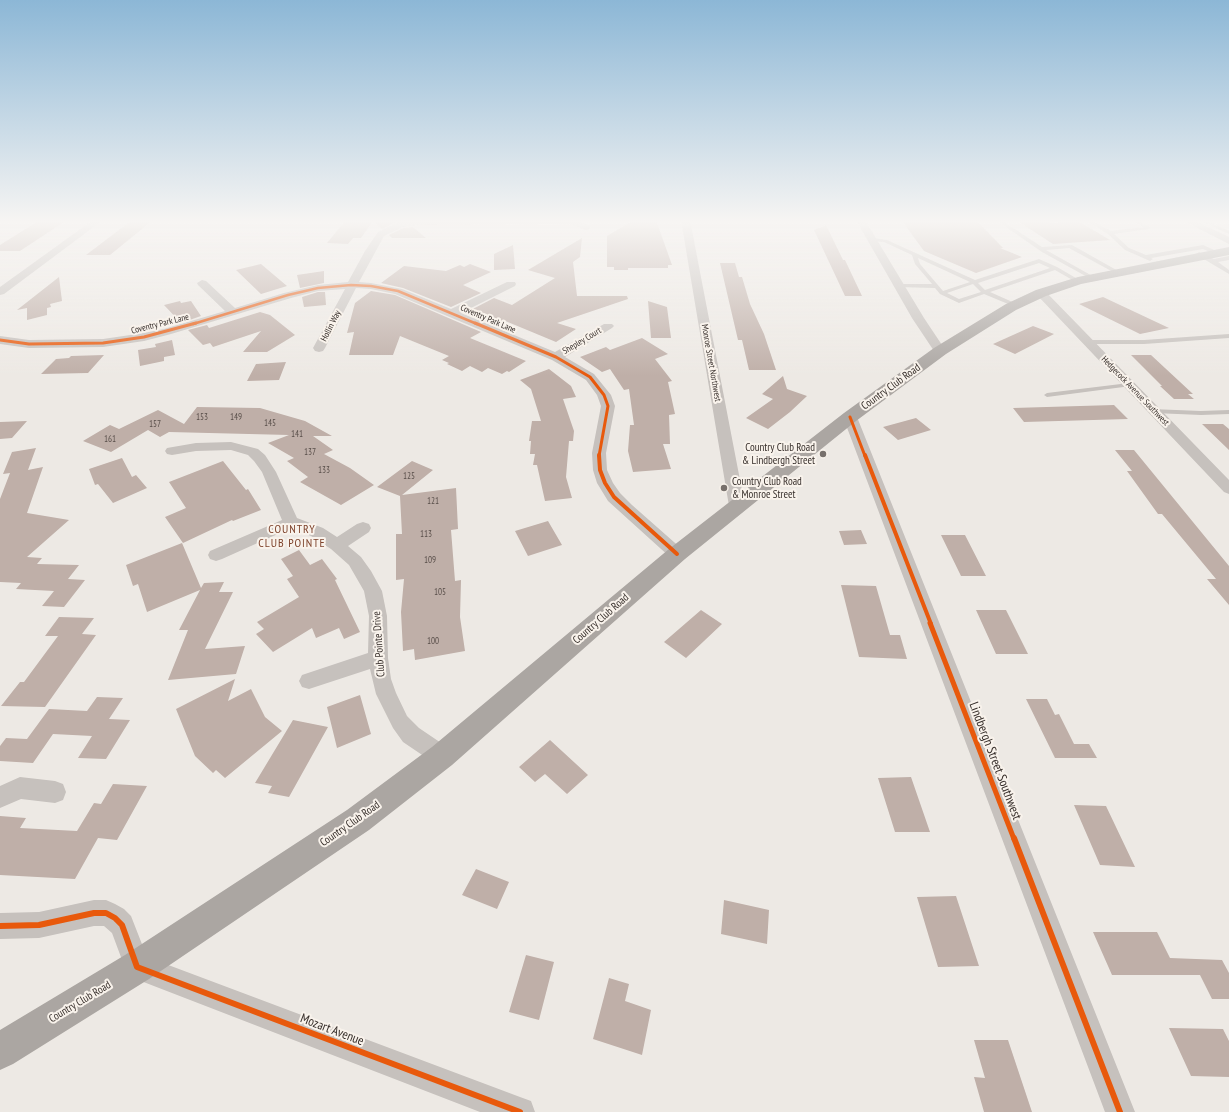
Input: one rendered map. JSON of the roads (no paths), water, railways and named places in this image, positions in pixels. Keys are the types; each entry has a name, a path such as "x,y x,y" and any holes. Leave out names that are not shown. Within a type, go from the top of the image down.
{"main road":[{"name":"Country Club Road","path":"0,1051 137,967 358,820 442,756 677,554 850,417 940,351 1015,305 1041,293 1078,281 1117,272"}],"street":[{"path":"0,292 28,272"},
{"name":"Hollin Way","path":"319,348 359,272"},
{"name":"Monroe Street Northwest","path":"694,272 737,506"},
{"path":"891,272 940,351"},
{"path":"202,283 233,312"},
{"path":"452,313 511,284"},
{"name":"Coventry Park Lane","path":"0,340 29,344 81,345 110,343 167,332 304,291 333,286 351,285 371,286 398,291 556,357 590,377 598,386 608,406 599,453 600,470 605,484 614,497 626,509 677,554"},
{"name":"Hedgecock Avenue Southwest","path":"1041,293 1229,489"},
{"name":"Shepley Court","path":"556,357 608,326"},
{"name":"Lindbergh Street Southwest","path":"850,417 1120,1112"},
{"path":"172,451 196,447 231,446 253,452 260,458 269,472 291,522 216,555"},
{"name":"Club Pointe Drive","path":"291,522 317,532 337,545 355,561 365,575 373,591 378,616 378,658 381,679 386,694 400,722 411,735 442,756"},
{"path":"337,545 363,528"},
{"path":"309,681 378,658"},
{"path":"0,797 20,788 55,792"},
{"path":"0,926 39,924 94,913 106,913 115,918 122,925 137,967"},
{"name":"Mozart Avenue","path":"137,967 520,1112"}],"lane":[{"path":"924,272 942,293 960,301 1043,272"},
{"path":"952,272 974,282 984,292 1015,305"},
{"path":"942,293 1005,272"},
{"path":"1062,272 1078,281"},
{"path":"1082,272 1093,278"},
{"path":"899,286 936,286"},
{"path":"1088,342 1144,342 1229,336"},
{"path":"1048,395 1129,385"},
{"path":"1154,411 1229,412"}],"place":[{"name":"Country Club Road & Lindbergh Street","path":"823,454"},
{"name":"Country Club Road & Monroe Street","path":"724,488"}],"district":[{"name":"COUNTRY CLUB POINTE","path":"292,537"}]}
